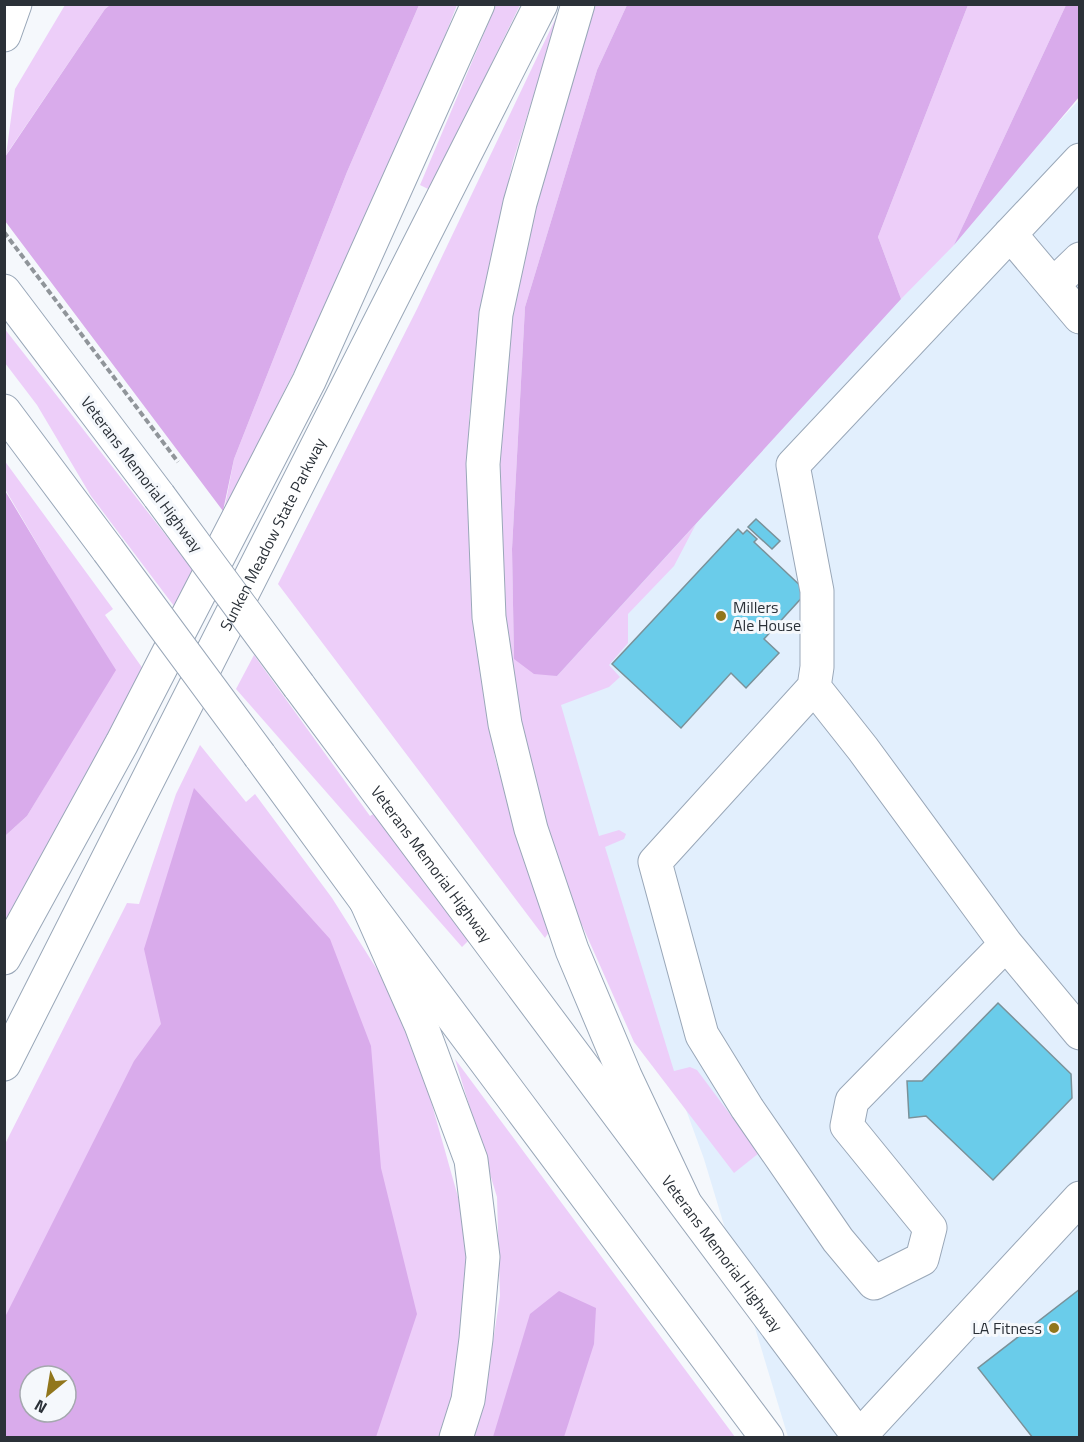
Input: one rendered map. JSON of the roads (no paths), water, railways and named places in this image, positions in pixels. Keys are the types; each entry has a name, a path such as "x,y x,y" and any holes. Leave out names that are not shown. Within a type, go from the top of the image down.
{"main road":[{"path":"4,35 15,4"},
{"path":"4,958 122,743 309,381 478,4"},
{"name":"Sunken Meadow State Parkway","path":"4,1064 541,4"},
{"path":"578,4 520,203 496,314 483,464 489,618 505,724 538,851 576,960 625,1076 684,1201"},
{"path":"1006,944 852,1101 847,1126 930,1228 922,1259 874,1283 832,1231 747,1108 702,1035 655,862 814,687 817,667 817,591 793,465 1080,160"},
{"path":"1010,234 1080,317"},
{"path":"1053,285 1080,259"},
{"name":"Veterans Memorial Highway","path":"4,291 859,1437"},
{"path":"4,411 366,902 767,1437"},
{"path":"814,687 863,749 1006,944 1080,1033"},
{"path":"366,902 421,1025 471,1160 483,1257 468,1400 456,1437"},
{"path":"859,1437 1080,1198"}],"place":[{"name":"Millers Ale House","path":"721,616"},
{"name":"LA Fitness","path":"1054,1328"}]}
